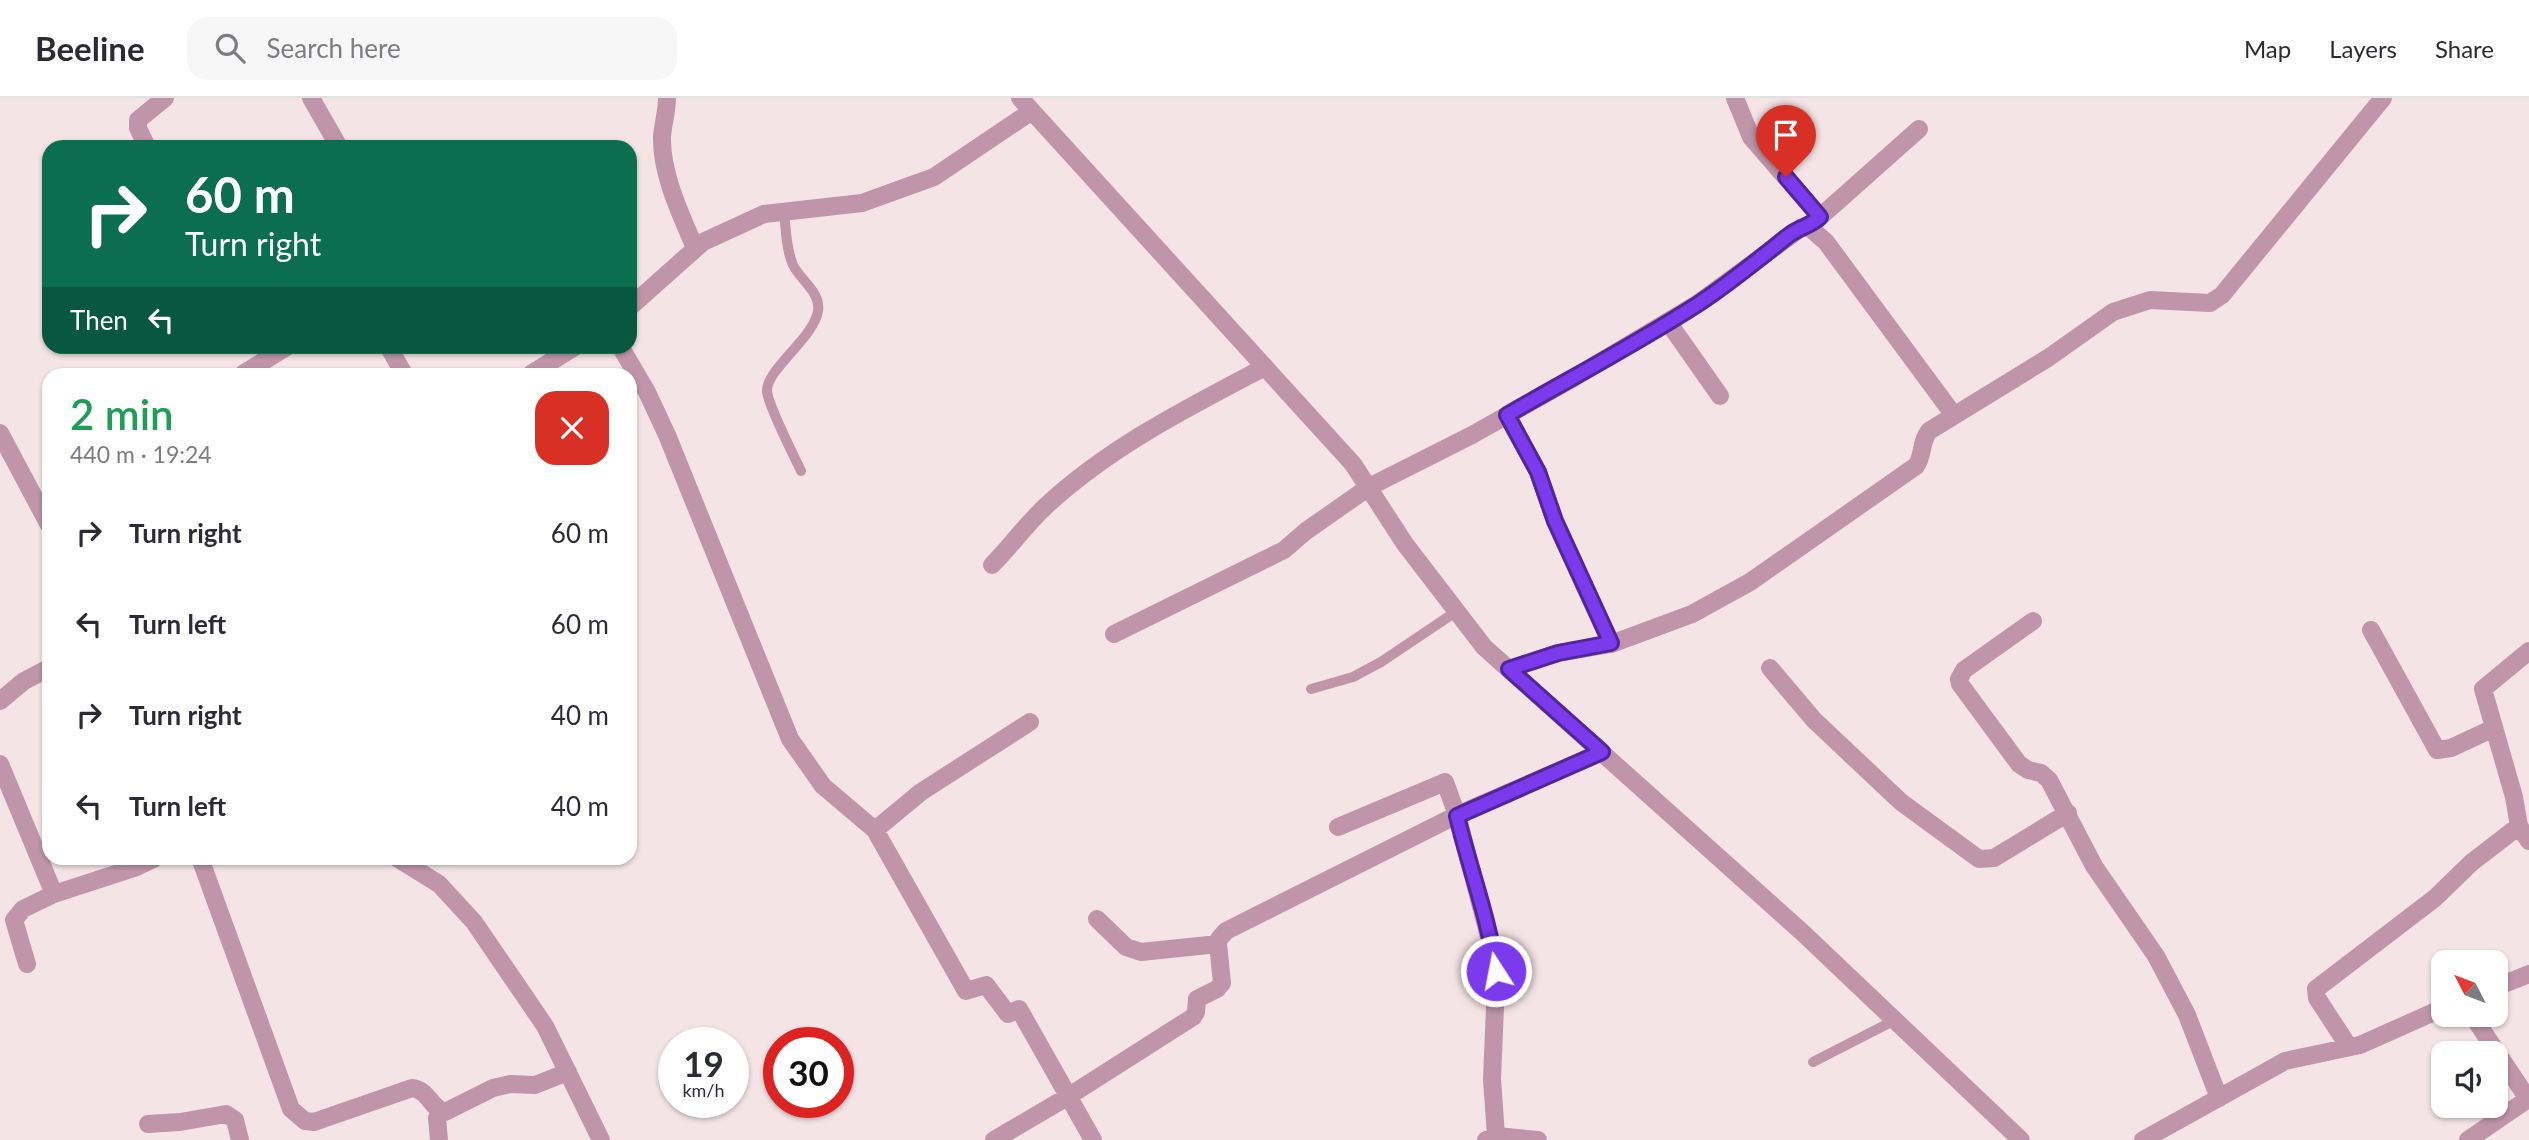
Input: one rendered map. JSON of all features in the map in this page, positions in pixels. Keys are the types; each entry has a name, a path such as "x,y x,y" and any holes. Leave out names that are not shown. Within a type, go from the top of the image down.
{"street":[{"path":"144,140 138,128 138,120 166,98"},
{"path":"311,98 335,140"},
{"path":"667,98 662,139 666,166 672,195 695,248"},
{"path":"1735,98 1751,136 1953,414"},
{"path":"1509,669 1558,653 1611,643 1692,614 1750,582 1916,466 1922,456 1925,436 1953,414 2048,358 2113,312 2150,300 2210,303 2222,295 2383,98"},
{"path":"637,301 703,242 764,214 862,203 934,177 1026,105 1353,464 1405,544 1484,648 1803,933 2021,1140"},
{"path":"1114,634 1284,550 1306,531 1369,487 1507,415 1668,322 1735,278 1792,233 1814,222 1919,129"},
{"path":"1668,322 1720,396"},
{"path":"253,368 275,354"},
{"path":"540,368 562,354"},
{"path":"992,565 1036,515 1079,478 1147,430 1265,367"},
{"path":"637,375 667,435 790,739 823,786 875,830 966,991 986,985 1008,1014 1019,1009 1093,1140"},
{"path":"1507,415 1538,472 1555,521 1611,643"},
{"path":"0,433 42,512"},
{"path":"2033,621 1964,670 1959,679 1960,684 2019,764 2049,780 2094,866 2156,956 2187,1015 2219,1098"},
{"path":"2371,630 2437,750 2451,748 2494,728"},
{"path":"2349,1047 2317,998 2316,989 2435,898 2471,863 2524,834 2483,689 2529,651"},
{"path":"1770,668 1814,720 1891,792 1979,859 1994,858 2068,813"},
{"path":"0,701 24,681 42,672"},
{"path":"875,830 920,792 1030,722"},
{"path":"994,1140 1193,1017 1197,999 1217,989 1222,983 1218,944 1226,931 1457,816 1602,752"},
{"path":"0,764 54,894"},
{"path":"1339,827 1445,782 1457,816 1495,964 1491,1138 1538,1140"},
{"path":"27,964 14,920 23,909 127,865"},
{"path":"202,865 291,1110 305,1121 314,1122 412,1088 425,1093 440,1112"},
{"path":"408,865 439,884 474,922 545,1026 601,1140"},
{"path":"1097,919 1126,947 1141,952 1218,944"},
{"path":"2508,982 2529,974"},
{"path":"2143,1140 2285,1061 2360,1045 2431,1013"},
{"path":"2468,1140 2528,1099 2480,1027"},
{"path":"440,1112 457,1108 493,1088 510,1084 535,1085 568,1072"},
{"path":"439,1140 437,1118 440,1112"},
{"path":"148,1124 226,1114 235,1120 240,1140"}],"lane":[{"path":"784,212 794,266 817,300 818,311 805,336 771,378 767,393 801,471"},
{"path":"1311,689 1353,677 1381,662 1457,611"},
{"path":"1813,1062 1895,1020"}],"route":[{"path":"1496,971 1490,937 1457,816 1602,752 1509,669 1558,653 1611,643 1555,521 1538,472 1507,415 1697,304 1792,233 1809,227 1820,217 1786,177"}]}
